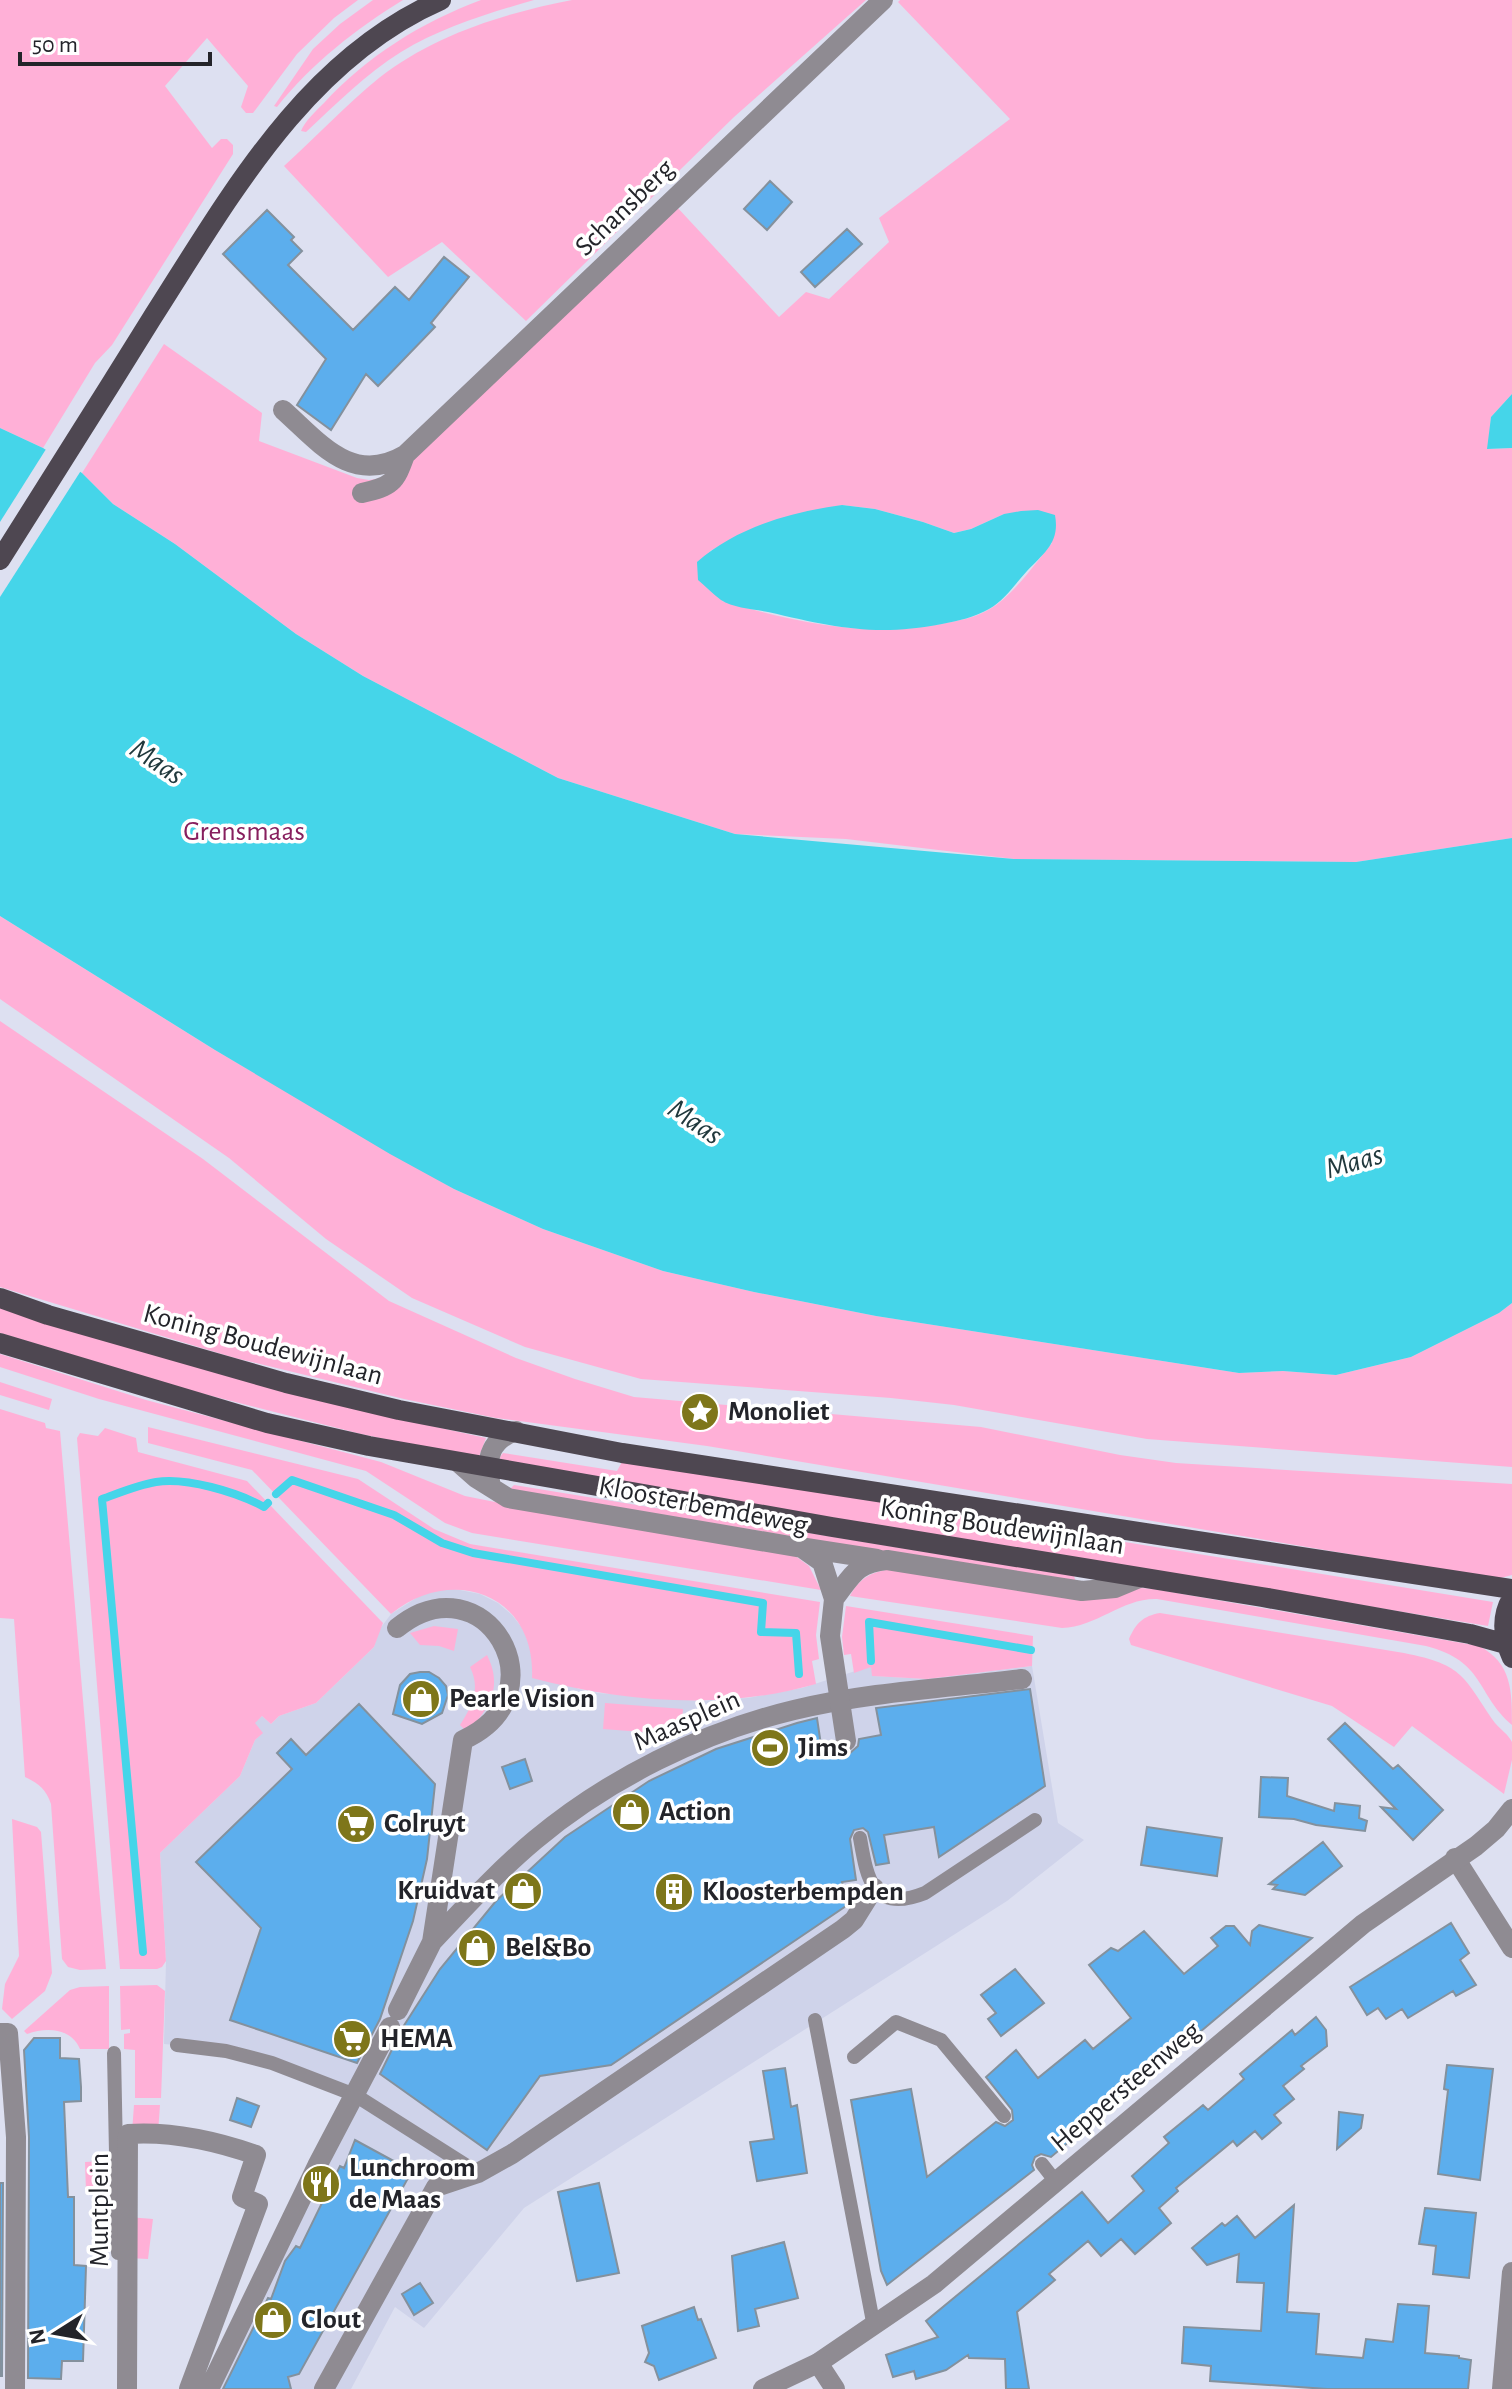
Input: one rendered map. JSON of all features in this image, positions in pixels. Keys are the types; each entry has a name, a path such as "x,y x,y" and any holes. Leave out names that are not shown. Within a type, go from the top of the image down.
{"main road":[{"path":"0,560 242,179 329,75 368,42 441,0"},
{"name":"Koning Boudewijnlaan","path":"0,1298 48,1315 286,1383 399,1410 622,1453 1512,1589"},
{"name":"Koning Boudewijnlaan","path":"0,1343 267,1423 369,1446 1470,1634 1509,1651"},
{"path":"1509,1651 1503,1625 1512,1598"}],"street":[{"name":"Schansberg","path":"283,410 327,449 348,462 359,466 383,466 405,455 883,0"},
{"name":"Schansberg","path":"362,493 385,488 396,479 405,455"},
{"path":"494,1490 488,1468 493,1446 516,1431"},
{"name":"Kloosterbemdeweg","path":"459,1463 508,1498 802,1548 822,1562 834,1599"},
{"path":"802,1548 1082,1591 1115,1588 1139,1578"},
{"path":"846,1741 830,1636 834,1599 859,1567 887,1560"},
{"path":"209,2389 317,2166 432,1942 463,1740 485,1729 499,1713 510,1686 505,1647 485,1621 471,1613 454,1608 430,1609 397,1628"},
{"name":"Maasplein","path":"432,1942 488,1882 529,1845 606,1791 664,1758 729,1730 795,1710 841,1701 1022,1679"},
{"name":"Heppersteenweg","path":"763,2389 818,2363 934,2284 1363,1924 1476,1846 1496,1829 1512,1809"},
{"path":"1455,1858 1512,1948"},
{"path":"324,2389 436,2187 478,2173 512,2154 843,1929 854,1920 874,1888"},
{"path":"4,2033 16,2137 15,2389"},
{"name":"Muntplein","path":"127,2389 128,2134 143,2133 202,2140 256,2155 242,2197 258,2204 189,2389"},
{"path":"1502,2389 1512,2272"},
{"path":"818,2363 835,2389"}],"lane":[{"path":"860,1838 867,1878 874,1888 892,1897 908,1898 921,1894 1035,1820"},
{"path":"815,2020 874,2327"},
{"path":"854,2057 896,2022 941,2040 1004,2116"},
{"path":"177,2045 226,2051 272,2063 355,2095 478,2173"},
{"path":"114,2053 119,2389"},
{"path":"1042,2164 1056,2182"}],"shaded area":[{"path":"0,0 358,0 334,18 297,54 253,113 246,113 241,107 248,86 207,38 165,86 212,148 221,139 227,139 233,145 233,154 112,345 95,363 43,448 0,428"},
{"path":"373,0 403,0 336,48 277,107 274,106 313,49"},
{"path":"481,0 534,0 466,22 417,43 376,70 306,132 301,131 311,116 358,70 396,42"},
{"path":"572,0 866,0 734,117 526,321 442,242 388,277 284,166 355,99 400,63 471,28"},
{"path":"1512,0 1512,394 1491,417 1488,449 1512,448 1512,838 1356,862 1014,859 846,839 735,834 558,778 363,676 296,634 175,544 113,504 82,473 164,344 262,413 259,441 357,478 382,478 676,206 779,317 806,292 829,299 889,242 879,218 1010,119 898,2","holes":["842,505 875,509 954,533 1004,514 1052,543 1022,580 997,604 977,615 941,624 886,629 831,626 722,601 710,551 756,527"]},
{"path":"0,916 215,1050 454,1189 543,1229 663,1271 876,1316 1239,1373 1283,1371 1336,1375 1411,1357 1499,1313 1512,1303 1512,1467 1147,1439 954,1405 641,1379 525,1347 412,1298 326,1239 229,1158 0,999"},
{"path":"0,1021 203,1159 389,1301 516,1358 634,1397 981,1427 1176,1463 1512,1484 1512,1575 1497,1579 707,1446 496,1418 235,1358 0,1287"},
{"path":"0,1306 351,1408 486,1438 478,1459 361,1434 196,1392 0,1333"},
{"path":"0,1354 146,1400 381,1462 465,1496 794,1555 809,1566 821,1590 472,1533 445,1523 366,1471 99,1399 0,1367"},
{"path":"0,1382 52,1399 49,1410 0,1395"},
{"path":"0,1409 60,1431 106,1969 80,1970 68,1967 62,1959 51,1804 41,1787 25,1777 14,1619 0,1618"},
{"path":"148,1427 358,1479 434,1529 470,1544 820,1602 816,1635 819,1659 812,1661 816,1684 745,1698 674,1700 602,1693 532,1678 530,1649 520,1626 505,1608 486,1596 463,1590 439,1591 415,1599 391,1614 252,1470 148,1443"},
{"path":"105,1428 136,1438 138,1452 247,1481 383,1623 374,1647 316,1703 279,1716 271,1724 262,1716 255,1723 263,1733 255,1740 240,1776 160,1853 166,1961 157,1969 120,1969 77,1438 80,1433 98,1436"},
{"path":"503,1453 617,1471 623,1460 1493,1602 1488,1626 501,1463"},
{"path":"514,1485 1074,1576 1076,1582 1073,1584 510,1489"},
{"path":"892,1569 1154,1589 1479,1646 1498,1661 1508,1679 1512,1725 1470,1669 1445,1652 1426,1646 1157,1599 1132,1603 1087,1623 1062,1628 850,1596 867,1576"},
{"path":"450,1588 480,1594 512,1615 523,1629 533,1667 579,1689 598,1693 700,1701 748,1698 802,1688 871,1666 873,1676 927,1679 1032,1666 1058,1823 1084,1840 1007,1901 524,2208 424,2328 395,2307 351,2389 208,2389 346,2091 197,2047 164,2044 166,1961 160,1853 240,1776 255,1740 262,1733 254,1723 262,1716 271,1724 279,1716 316,1703 374,1647 379,1630 391,1614 424,1593"},
{"path":"846,1606 1033,1636 1032,1666 927,1679 872,1676 871,1667 854,1673 851,1654 844,1655 842,1637"},
{"path":"1160,1613 1404,1653 1451,1668 1468,1684 1512,1742 1512,1760 1504,1794 1412,1726 1394,1747 1332,1706 1131,1645 1129,1639 1137,1625 1145,1618"},
{"path":"434,1626 458,1629 454,1651 420,1645 410,1633"},
{"path":"487,1655 494,1677 492,1696 488,1706 467,1732 460,1725 474,1697 475,1683 470,1667"},
{"path":"605,1703 683,1709 681,1735 603,1729"},
{"path":"12,1819 37,1827 41,1832 52,1973 45,1991 12,2019 2,2009 5,1984 19,1956"},
{"path":"157,1985 165,1991 161,2098 135,2098 135,2050 124,2049 124,2034 130,2033 130,2029 121,2030 120,1986"},
{"path":"109,1986 109,2049 80,2049 71,2037 58,2031 42,2030 27,2034 24,2031 70,1990"},
{"path":"134,2105 160,2105 158,2133 132,2132"},
{"path":"105,2161 105,2190 86,2191 85,2162"},
{"path":"128,2217 153,2219 148,2259 128,2258"}],"water":[{"path":"1512,394 1512,448 1487,449 1491,417"},
{"name":"Maas","path":"0,428 43,448 82,473 113,504 175,544 296,634 363,676 558,778 735,834 1014,859 1356,862 1512,838 1512,1303 1499,1313 1411,1357 1336,1375 1283,1371 1239,1373 876,1316 663,1271 543,1229 454,1189 390,1154 0,916"},
{"path":"842,505 875,509 954,533 1004,514 1021,511 1038,510 1055,515 1056,524 1053,540 1045,552 995,605 966,618 918,628 854,628 743,608 721,600 698,580 697,562 729,539 784,517"}],"pier":[{"path":"48,446 82,469 0,597 0,522"}],"building":[{"path":"770,181 792,202 767,230 744,209"},
{"path":"267,210 294,237 291,240 302,251 288,265 353,330 395,287 409,300 444,257 469,277 431,323 435,327 378,386 366,374 331,430 297,405 326,359 223,254"},
{"path":"847,229 862,244 815,287 801,272"},
{"path":"429,1672 439,1678 446,1686 448,1695 442,1713 422,1724 393,1714 400,1685 410,1674"},
{"name":"Kloosterbempden","path":"1030,1689 1045,1786 939,1857 934,1827 884,1835 889,1863 876,1865 868,1832 863,1828 854,1830 850,1839 856,1880 842,1882 846,1906 611,2065 540,2076 487,2150 380,2074 403,2027 440,1969 496,1901 565,1837 649,1781 716,1749 817,1718 821,1745 833,1743 841,1753 849,1754 858,1746 859,1739 881,1735 876,1708"},
{"path":"359,1704 435,1784 427,1859 413,1921 380,2019 357,2063 230,2020 261,1928 196,1862 292,1769 277,1753 291,1739 306,1755"},
{"path":"1345,1723 1393,1769 1398,1765 1443,1810 1413,1840 1381,1807 1396,1809 1328,1739"},
{"path":"525,1759 532,1781 510,1789 502,1767"},
{"path":"1261,1777 1288,1778 1287,1796 1334,1811 1335,1803 1360,1806 1359,1818 1367,1821 1365,1831 1294,1819 1259,1817"},
{"path":"1147,1827 1222,1838 1217,1876 1141,1865"},
{"path":"1323,1842 1342,1866 1305,1895 1273,1889 1277,1885 1269,1884"},
{"path":"1451,1923 1469,1953 1460,1960 1476,1985 1456,1996 1453,1991 1408,2018 1402,2009 1386,2019 1378,2008 1367,2015 1350,1987"},
{"path":"1259,1925 1312,1938 1051,2157 1041,2154 1035,2157 1034,2170 887,2285 881,2271 851,2100 911,2089 927,2177 996,2122 1005,2126 1013,2120 1012,2110 986,2077 1016,2050 1038,2078 1085,2040 1093,2049 1131,2018 1089,1965 1111,1948 1118,1951 1144,1931 1184,1974 1218,1946 1211,1938 1226,1926 1234,1926 1250,1945 1252,1931"},
{"path":"1015,1969 1044,2003 1001,2036 988,2019 996,2013 981,1995"},
{"path":"1316,2017 1326,2030 1327,2046 1301,2066 1304,2069 1283,2086 1294,2099 1274,2115 1281,2123 1262,2139 1255,2131 1237,2146 1233,2141 1176,2188 1178,2191 1159,2208 1171,2223 1135,2254 1121,2239 1101,2256 1088,2241 1049,2274 1055,2280 1017,2312 1029,2389 1006,2389 1005,2359 969,2358 968,2355 946,2370 916,2379 914,2371 893,2377 886,2355 938,2337 926,2321 1082,2192 1108,2223 1144,2191 1132,2176 1169,2143 1164,2137 1203,2105 1208,2110 1244,2079 1240,2074 1292,2030 1295,2035"},
{"path":"34,2038 60,2038 60,2058 79,2059 81,2101 64,2102 68,2197 74,2197 74,2265 86,2266 83,2361 62,2361 61,2379 28,2378 29,2137 24,2050"},
{"path":"1447,2065 1493,2069 1480,2180 1438,2174 1448,2090 1444,2089"},
{"path":"785,2068 791,2107 797,2105 807,2173 757,2181 750,2142 774,2139 763,2071"},
{"path":"237,2098 259,2106 251,2127 230,2120"},
{"path":"1339,2112 1363,2115 1361,2128 1337,2149"},
{"path":"355,2140 412,2171 299,2374 288,2377 291,2389 223,2389 268,2298 271,2299 285,2261 296,2246 300,2248 340,2166 344,2168"},
{"path":"0,2183 3,2183 2,2376 0,2376"},
{"path":"599,2183 619,2273 577,2281 558,2192"},
{"path":"1294,2205 1287,2312 1319,2314 1316,2354 1363,2358 1366,2339 1393,2342 1398,2304 1429,2306 1425,2353 1471,2360 1468,2389 1327,2389 1210,2381 1211,2366 1182,2363 1184,2327 1261,2331 1264,2283 1237,2282 1239,2254 1207,2265 1192,2248 1222,2223 1225,2226 1237,2216 1255,2238"},
{"path":"1425,2208 1476,2213 1469,2278 1433,2274 1436,2246 1419,2244"},
{"path":"784,2242 798,2298 755,2309 759,2326 738,2331 732,2256"},
{"path":"420,2283 433,2303 414,2315 402,2294"},
{"path":"694,2307 716,2358 659,2380 654,2366 645,2362 649,2353 642,2326"}],"waterway":[{"path":"276,1494 292,1480 394,1515 442,1543 473,1553 763,1603 761,1632 796,1633 799,1674"},
{"path":"143,1952 102,1499 142,1485 168,1481 211,1487 264,1507 268,1503"},
{"path":"871,1661 869,1622 1031,1650"}],"place":[{"name":"Monoliet","path":"700,1412"},
{"name":"Pearle Vision","path":"421,1699"},
{"name":"Jims","path":"770,1748"},
{"name":"Action","path":"631,1812"},
{"name":"Colruyt","path":"356,1824"},
{"name":"Kruidvat","path":"523,1891"},
{"name":"Kloosterbempden","path":"674,1892"},
{"name":"Bel&Bo","path":"477,1948"},
{"name":"HEMA","path":"352,2039"},
{"name":"Lunchroom de Maas","path":"321,2184"},
{"name":"Clout","path":"273,2320"}],"park label":[{"name":"Grensmaas","path":"244,832"}]}
